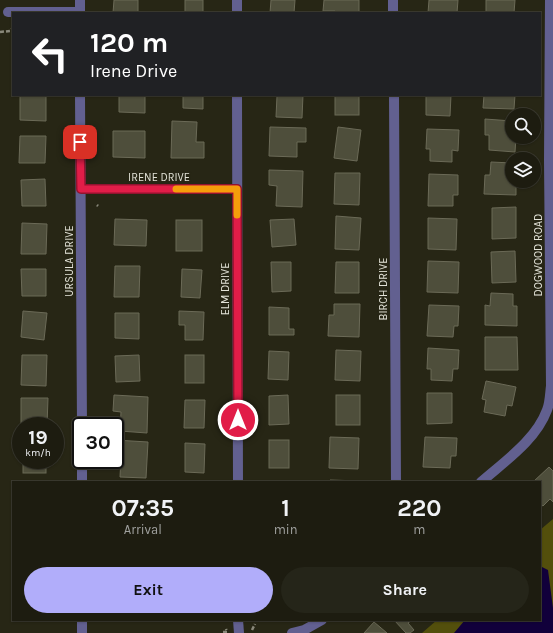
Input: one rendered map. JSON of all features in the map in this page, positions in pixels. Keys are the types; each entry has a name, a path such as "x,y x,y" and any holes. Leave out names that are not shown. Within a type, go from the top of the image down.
{"street":[{"path":"80,0 80,12"},
{"path":"237,0 237,12"},
{"path":"393,0 393,12"},
{"name":"DOGWOOD ROAD","path":"482,481 524,444 541,424 548,409 551,386 549,160 550,0"},
{"path":"8,12 12,12"},
{"name":"URSULA DRIVE","path":"80,96 82,417"},
{"name":"ELM DRIVE","path":"237,96 238,481"},
{"name":"BIRCH DRIVE","path":"394,96 396,481"},
{"name":"IRENE DRIVE","path":"81,189 237,189"},
{"path":"82,469 82,481"},
{"path":"82,621 82,633"},
{"path":"238,621 238,633"},
{"path":"292,633 304,630 320,621"}],"path":[{"path":"0,32 12,30"},
{"path":"252,630 255,624"},
{"path":"223,632 227,632 226,629"}],"shaded area":[{"path":"553,519 553,633 422,633 436,621 541,621 541,529"},
{"path":"541,566 548,570 553,608 553,633 454,633 464,621 541,621"}],"building":[{"path":"114,0 138,0 138,12 113,12"},
{"path":"185,0 203,0 203,12 185,12"},
{"path":"271,0 295,0 294,12 270,12"},
{"path":"324,0 359,0 359,12 323,11"},
{"path":"429,0 458,0 457,12 428,12"},
{"path":"486,0 515,0 514,12 486,12"},
{"path":"20,96 46,96 46,121 20,120"},
{"path":"119,96 145,96 145,113 119,112"},
{"path":"183,96 203,96 203,109 183,108"},
{"path":"277,96 303,96 302,118 276,117"},
{"path":"335,96 359,96 359,115 335,115"},
{"path":"426,96 451,96 450,116 426,115"},
{"path":"484,96 515,96 514,108 483,108"},
{"path":"485,119 505,120 505,144 516,144 515,152 489,150 489,135 485,135"},
{"path":"172,121 197,122 196,142 204,142 204,158 171,158"},
{"path":"270,127 306,128 306,142 297,142 297,157 269,156"},
{"path":"338,127 361,130 357,161 334,158"},
{"path":"427,129 459,130 458,151 452,150 452,162 430,161 430,149 426,149"},
{"path":"113,131 145,131 145,158 113,157"},
{"path":"20,136 46,136 45,163 19,163"},
{"path":"491,162 505,163 505,188 516,188 516,195 484,194 485,175 490,175"},
{"path":"269,170 303,171 302,207 276,206 277,186 269,185"},
{"path":"335,173 360,173 359,205 334,204"},
{"path":"429,174 458,175 458,195 453,195 453,206 428,206"},
{"path":"45,179 46,206 22,206 21,180"},
{"path":"516,207 516,238 492,239 492,208"},
{"path":"336,216 361,218 359,250 335,249"},
{"path":"428,218 457,219 456,250 428,249"},
{"path":"115,219 147,220 146,246 114,245"},
{"path":"294,219 296,245 272,247 270,220"},
{"path":"176,220 202,220 202,251 176,251"},
{"path":"22,223 47,224 46,254 21,254"},
{"path":"515,251 516,282 492,283 491,252"},
{"path":"428,261 459,262 458,293 427,292"},
{"path":"271,262 291,262 291,291 272,292"},
{"path":"336,262 359,262 359,293 335,293"},
{"path":"115,266 140,266 139,297 114,297"},
{"path":"21,269 46,269 46,296 22,296"},
{"path":"182,269 202,270 200,298 181,297"},
{"path":"491,293 513,294 513,306 517,306 517,326 485,325 485,305 490,306"},
{"path":"334,304 360,304 359,337 328,336 329,315 334,315"},
{"path":"429,305 459,306 458,326 454,326 453,337 427,336"},
{"path":"269,307 289,308 289,329 294,329 294,335 269,335"},
{"path":"23,311 47,313 44,340 21,337"},
{"path":"179,311 204,312 203,340 185,340 185,325 179,325"},
{"path":"115,313 139,313 139,339 115,338"},
{"path":"485,337 517,337 518,370 485,370"},
{"path":"428,348 459,350 458,369 453,369 452,381 431,380 431,369 427,369"},
{"path":"336,350 361,351 360,381 335,380"},
{"path":"269,351 289,352 288,380 268,379"},
{"path":"22,355 47,355 46,386 21,385"},
{"path":"139,355 140,381 116,382 115,356"},
{"path":"185,355 204,355 204,383 185,383"},
{"path":"486,381 516,387 512,406 507,405 505,416 484,412 486,400 482,399"},
{"path":"427,393 452,393 452,423 427,424"},
{"path":"114,395 148,397 147,433 124,431 124,417 121,417 121,412 113,411"},
{"path":"288,395 289,424 269,425 269,396"},
{"path":"336,395 360,395 360,425 336,425"},
{"path":"21,398 48,398 47,417 21,417"},
{"path":"185,400 205,400 204,428 184,428"},
{"path":"330,437 359,438 358,469 329,468"},
{"path":"425,437 457,438 456,456 451,456 450,468 423,467"},
{"path":"269,440 289,440 289,468 269,468"},
{"path":"124,441 148,442 146,478 120,477 120,469 124,469"},
{"path":"185,443 205,444 204,473 185,472"},
{"path":"549,467 553,471 553,502 550,499 543,506 541,505 541,481 534,481"},
{"path":"23,469 46,469 46,473 23,473"},
{"path":"330,480 360,481 330,481"},
{"path":"395,621 411,621 408,623 414,630 410,633 406,633"},
{"path":"374,622 387,633 364,633"}],"slow traffic":[{"path":"176,189 237,189 237,215"}],"route":[{"path":"80,142 81,189 237,189 238,420"}]}
